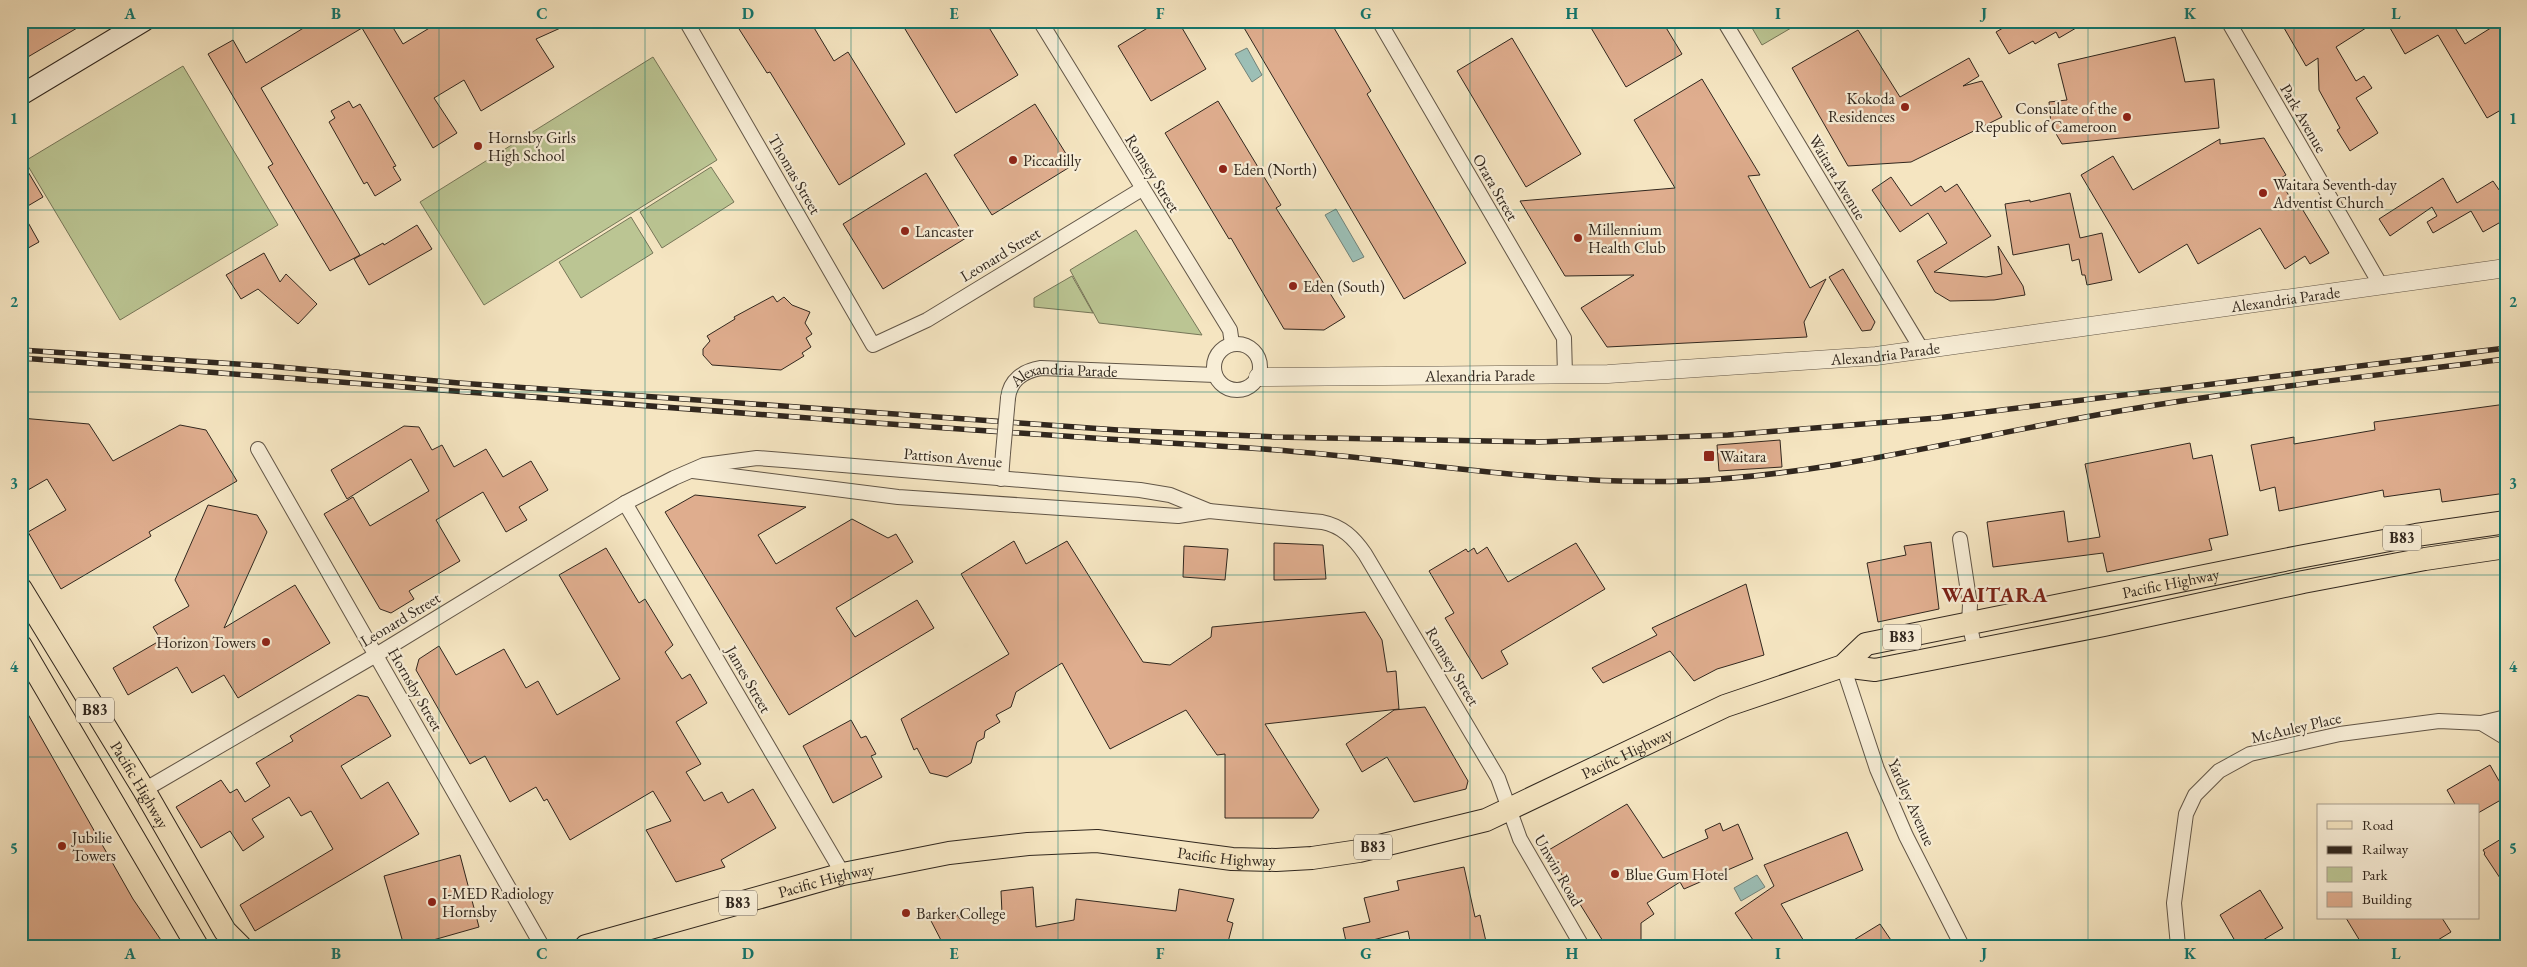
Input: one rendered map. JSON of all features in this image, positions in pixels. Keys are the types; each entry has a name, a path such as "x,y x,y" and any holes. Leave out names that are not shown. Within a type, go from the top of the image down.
{"main road":[{"path":"21,95 144,21"},
{"name":"Pacific Highway","path":"586,946 843,874 949,853 1028,844 1097,841 1232,859 1276,860 1312,858 1359,850 1466,825 1509,809 1725,706 1843,666 1866,644 2416,535 2506,522"},
{"name":"Pacific Highway","path":"1843,666 1875,670 2104,625 2322,578 2425,559 2506,547"},
{"name":"Pacific Highway","path":"21,588 144,790 231,941"},
{"name":"Pacific Highway","path":"21,646 198,946"}],"street":[{"name":"Thomas Street","path":"686,21 873,345"},
{"name":"Romsey Street","path":"1040,21 1142,190 1230,330 1232,344"},
{"name":"Orara Street","path":"1379,21 1564,338 1565,375"},
{"name":"Waitara Avenue","path":"1724,21 1922,350"},
{"name":"Park Avenue","path":"2228,21 2380,284"},
{"name":"Leonard Street","path":"873,345 927,320 1142,190"},
{"name":"Alexandria Parade","path":"1258,377 1608,374 1850,358 1922,350 2380,284 2506,268"},
{"path":"1232,344 1240,344 1253,350 1260,362 1258,377 1247,388 1240,390 1224,387 1215,375 1215,359 1219,352 1232,344"},
{"name":"Alexandria Parade","path":"1001,479 1008,398 1010,387 1017,378 1041,368 1215,375"},
{"name":"Hornsby Street","path":"258,449 542,946"},
{"name":"Pattison Avenue","path":"674,478 725,461 757,458 1140,490 1170,496 1209,511"},
{"name":"Pattison Avenue","path":"691,471 898,497 1178,516 1209,511 1331,523 1348,533 1359,546"},
{"name":"Leonard Street","path":"144,790 376,655 625,503 674,478"},
{"name":"James Street","path":"625,503 843,874"},
{"path":"1960,539 1970,605 1969,623 1975,649"},
{"name":"Romsey Street","path":"1359,546 1480,745 1498,778 1509,809"},
{"name":"Yardley Avenue","path":"1843,666 1877,769 1906,836 1962,946"},
{"name":"McAuley Place","path":"2178,946 2174,903 2186,814 2195,795 2219,771 2250,754 2340,734 2439,721 2481,723 2506,717"},
{"name":"McAuley Place","path":"2481,723 2506,738"},
{"name":"Unwin Road","path":"1509,809 1520,839 1582,946"}],"green space":[{"path":"1748,21 1803,21 1762,45"},
{"path":"653,57 717,160 484,305 420,202"},
{"path":"183,66 278,225 120,320 25,161"},
{"path":"711,167 734,202 662,248 640,212"},
{"path":"631,217 653,253 581,298 559,262"},
{"path":"1136,230 1202,335 1099,323 1070,270"},
{"path":"1072,276 1093,313 1034,307 1034,298"}],"water":[{"path":"1247,48 1262,75 1252,82 1235,54"},
{"path":"1336,209 1364,257 1353,262 1325,215"},
{"path":"1757,875 1765,887 1741,901 1734,888"}],"building":[{"path":"21,21 89,21 21,61"},
{"path":"315,21 389,21 403,44 441,21 576,21 536,39 554,67 481,111 464,80 434,98 457,133 433,148 362,28 261,88 360,255 330,271 268,167 273,164 208,54 233,40 246,63"},
{"path":"734,21 810,21 834,61 848,52 905,144 839,185 770,72 767,73"},
{"path":"918,21 985,21 1018,75 956,113 905,29"},
{"path":"1159,21 1178,21 1206,69 1151,101 1118,46"},
{"path":"1240,21 1330,21 1371,91 1367,94 1466,263 1404,299"},
{"path":"1587,21 1662,21 1682,54 1626,87"},
{"path":"2015,21 2088,21 2059,38 2056,32 2035,44 2033,41 2009,54 1996,32"},
{"path":"2280,21 2377,21 2336,47 2356,81 2364,76 2372,88 2356,98 2378,133 2350,151 2337,130 2340,128 2319,90 2318,58 2306,66"},
{"path":"2386,21 2462,21 2454,26 2465,44 2502,21 2506,21 2506,107 2487,118 2438,35 2405,54"},
{"name":"Kokoda Residences","path":"1858,30 1900,97 1969,58 1979,76 1963,86 1982,81 2002,117 1911,162 1848,166 1792,68"},
{"path":"2175,37 2185,82 2214,79 2219,128 2062,144 2051,125 2049,102 2067,100 2058,64"},
{"path":"1512,38 1581,154 1526,187 1457,71"},
{"path":"1702,79 1760,175 1748,176 1810,288 1826,279 1804,322 1807,337 1607,347 1581,308 1634,275 1565,276 1520,201 1675,188 1634,120"},
{"path":"349,101 353,108 360,104 396,166 393,167 401,180 375,196 367,182 364,184 329,122 335,118 331,111"},
{"path":"1218,101 1281,205 1276,208 1345,317 1324,330 1284,329 1231,238 1229,239 1165,133"},
{"name":"Piccadilly","path":"1035,104 1073,165 992,215 954,155"},
{"path":"2264,138 2286,175 2279,179 2297,209 2301,207 2329,253 2310,264 2305,256 2285,269 2260,228 2198,264 2187,244 2139,273 2081,175 2113,156 2133,190 2220,139 2220,144"},
{"path":"21,160 43,197 21,210"},
{"name":"Lancaster","path":"926,173 966,238 883,289 843,224"},
{"path":"1891,177 1911,206 1941,186 1945,192 1957,184 1991,236 1934,272 1986,277 2002,274 1998,246 2023,286 2025,295 1994,300 1950,301 1935,292 1917,261 1947,243 1928,213 1900,232 1872,190"},
{"path":"2443,178 2457,203 2493,181 2506,200 2506,219 2483,232 2471,211 2433,233 2427,222 2437,216 2432,207 2390,236 2379,219"},
{"path":"2070,193 2080,238 2102,233 2112,280 2087,285 2085,275 2082,275 2079,259 2072,261 2069,244 2013,255 2005,204 2030,200 2030,202"},
{"path":"21,210 39,242 21,252"},
{"path":"417,225 432,249 369,285 354,259 383,243 384,245"},
{"path":"264,253 280,282 286,274 317,304 298,324 258,289 241,299 226,275"},
{"path":"1843,269 1875,322 1871,330 1862,331 1829,277"},
{"path":"773,296 777,302 784,297 792,305 810,312 805,323 812,334 806,338 811,347 802,353 804,356 781,370 712,365 703,355 703,349 710,341 707,336 735,319 734,317"},
{"path":"2506,404 2506,493 2442,502 2440,489 2384,497 2383,490 2279,511 2275,487 2260,491 2251,445 2294,437 2294,444 2375,430 2374,422"},
{"path":"21,418 89,424 113,461 180,425 206,430 237,481 149,532 151,536 61,589 28,532 66,510 47,479 21,494"},
{"path":"404,426 419,427 432,450 442,445 454,467 486,449 503,477 531,461 548,490 519,507 527,520 506,532 483,492 436,520 460,561 409,591 414,599 391,613 380,609 324,514 353,497 370,526 429,491 411,459 347,499 331,470"},
{"path":"1780,440 1782,467 1719,471 1717,445"},
{"path":"2190,443 2193,459 2212,455 2228,535 2209,539 2212,550 2107,572 2103,553 1993,567 1987,522 2064,511 2068,542 2100,537 2085,464"},
{"path":"695,495 806,507 758,535 776,564 852,519 888,538 896,534 913,562 836,608 855,637 917,600 934,628 789,715 665,512"},
{"path":"208,505 257,515 267,532 224,628 295,585 330,643 238,698 224,675 192,693 177,667 128,695 113,668 161,640 153,627 189,606 175,580"},
{"path":"1014,541 1026,564 1067,541 1143,662 1170,665 1211,637 1212,627 1365,612 1382,640 1387,672 1396,671 1399,709 1265,724 1319,810 1313,818 1225,818 1225,754 1217,755 1186,710 1110,749 1062,663 1016,692 1011,707 996,715 1000,722 985,731 984,738 977,742 971,763 947,777 930,773 917,748 914,750 901,719 1009,654 961,574"},
{"path":"1931,542 1939,609 1878,622 1867,563 1906,555 1904,546"},
{"path":"1274,543 1323,545 1326,579 1274,580"},
{"path":"1576,543 1605,589 1501,651 1508,664 1482,679 1445,618 1454,613 1429,571 1466,549 1468,552 1474,548 1477,554 1487,547 1508,582"},
{"path":"1184,546 1228,549 1225,580 1183,577"},
{"path":"606,548 639,603 645,599 673,645 665,652 682,679 690,674 707,703 676,722 701,764 686,772 704,801 722,792 728,803 753,789 776,828 721,860 725,867 676,882 646,830 671,821 653,791 570,840 547,799 544,801 536,787 510,802 485,756 470,764 416,670 419,659 439,646 456,675 504,649 526,688 538,681 557,715 620,679 559,575"},
{"path":"1746,584 1764,655 1717,669 1694,681 1670,651 1603,683 1592,668 1657,635 1652,628"},
{"path":"358,695 368,697 391,736 341,766 361,799 388,782 419,834 255,931 240,905 333,849 311,811 301,816 289,797 252,819 264,837 243,851 230,831 201,848 176,807 221,780 230,793 237,789 245,802 270,786 256,763 293,741 290,736"},
{"name":"Jubilie Towers","path":"21,702 133,899 165,946 21,946"},
{"path":"1425,707 1468,781 1466,789 1414,802 1387,757 1362,772 1346,744 1394,710"},
{"path":"851,720 861,738 866,736 876,754 871,756 882,777 833,803 803,746"},
{"path":"2490,765 2506,793 2506,797 2480,812 2480,804 2455,804 2447,790"},
{"name":"Blue Gum Hotel","path":"1627,804 1663,858 1708,838 1705,830 1720,823 1723,831 1738,824 1753,859 1684,889 1680,882 1647,903 1654,914 1641,923 1641,946 1606,946 1547,851"},
{"path":"1847,832 1863,870 1781,904 1807,946 1757,946 1735,913 1774,886 1764,865"},
{"path":"2506,836 2506,887 2483,850"},
{"name":"I-MED Radiology Hornsby","path":"460,855 479,927 412,946 404,946 384,876"},
{"path":"1464,867 1475,917 1480,915 1487,946 1411,946 1408,931 1369,941 1371,946 1347,946 1343,928 1370,922 1364,898 1399,890 1397,881"},
{"path":"1033,887 1036,927 1074,920 1076,899 1176,911 1179,889 1234,899 1227,921 1233,923 1227,946 1005,946 1003,940 974,944 974,946 944,946 929,917 956,913 960,919 1002,914 1001,891"},
{"path":"2260,890 2283,928 2253,946 2238,946 2220,915"},
{"path":"2347,920 2443,920 2451,932 2428,946 2363,946"},
{"path":"1880,924 1895,946 1844,946"}],"railway":[{"path":"21,350 268,366 459,383 1118,430 1275,437 1538,442 1728,435 1937,418 2506,348"},
{"path":"21,358 788,416 1304,452 1522,475 1632,481 1687,481 1793,471 1898,454 2157,405 2256,390 2506,359"}],"place":[{"name":"Kokoda Residences","path":"1905,107"},
{"name":"Consulate of the Republic of Cameroon","path":"2127,117"},
{"name":"Hornsby Girls High School","path":"478,146"},
{"name":"Piccadilly","path":"1013,160"},
{"name":"Eden (North)","path":"1223,169"},
{"name":"Waitara Seventh-day Adventist Church","path":"2263,193"},
{"name":"Lancaster","path":"905,231"},
{"name":"Millennium Health Club","path":"1578,238"},
{"name":"Eden (South)","path":"1293,286"},
{"name":"Waitara","path":"1709,456"},
{"name":"Horizon Towers","path":"266,642"},
{"name":"Jubilie Towers","path":"62,846"},
{"name":"Blue Gum Hotel","path":"1615,874"},
{"name":"I-MED Radiology Hornsby","path":"432,902"},
{"name":"Barker College","path":"906,913"}],"district":[{"name":"WAITARA","path":"1995,595"}]}
